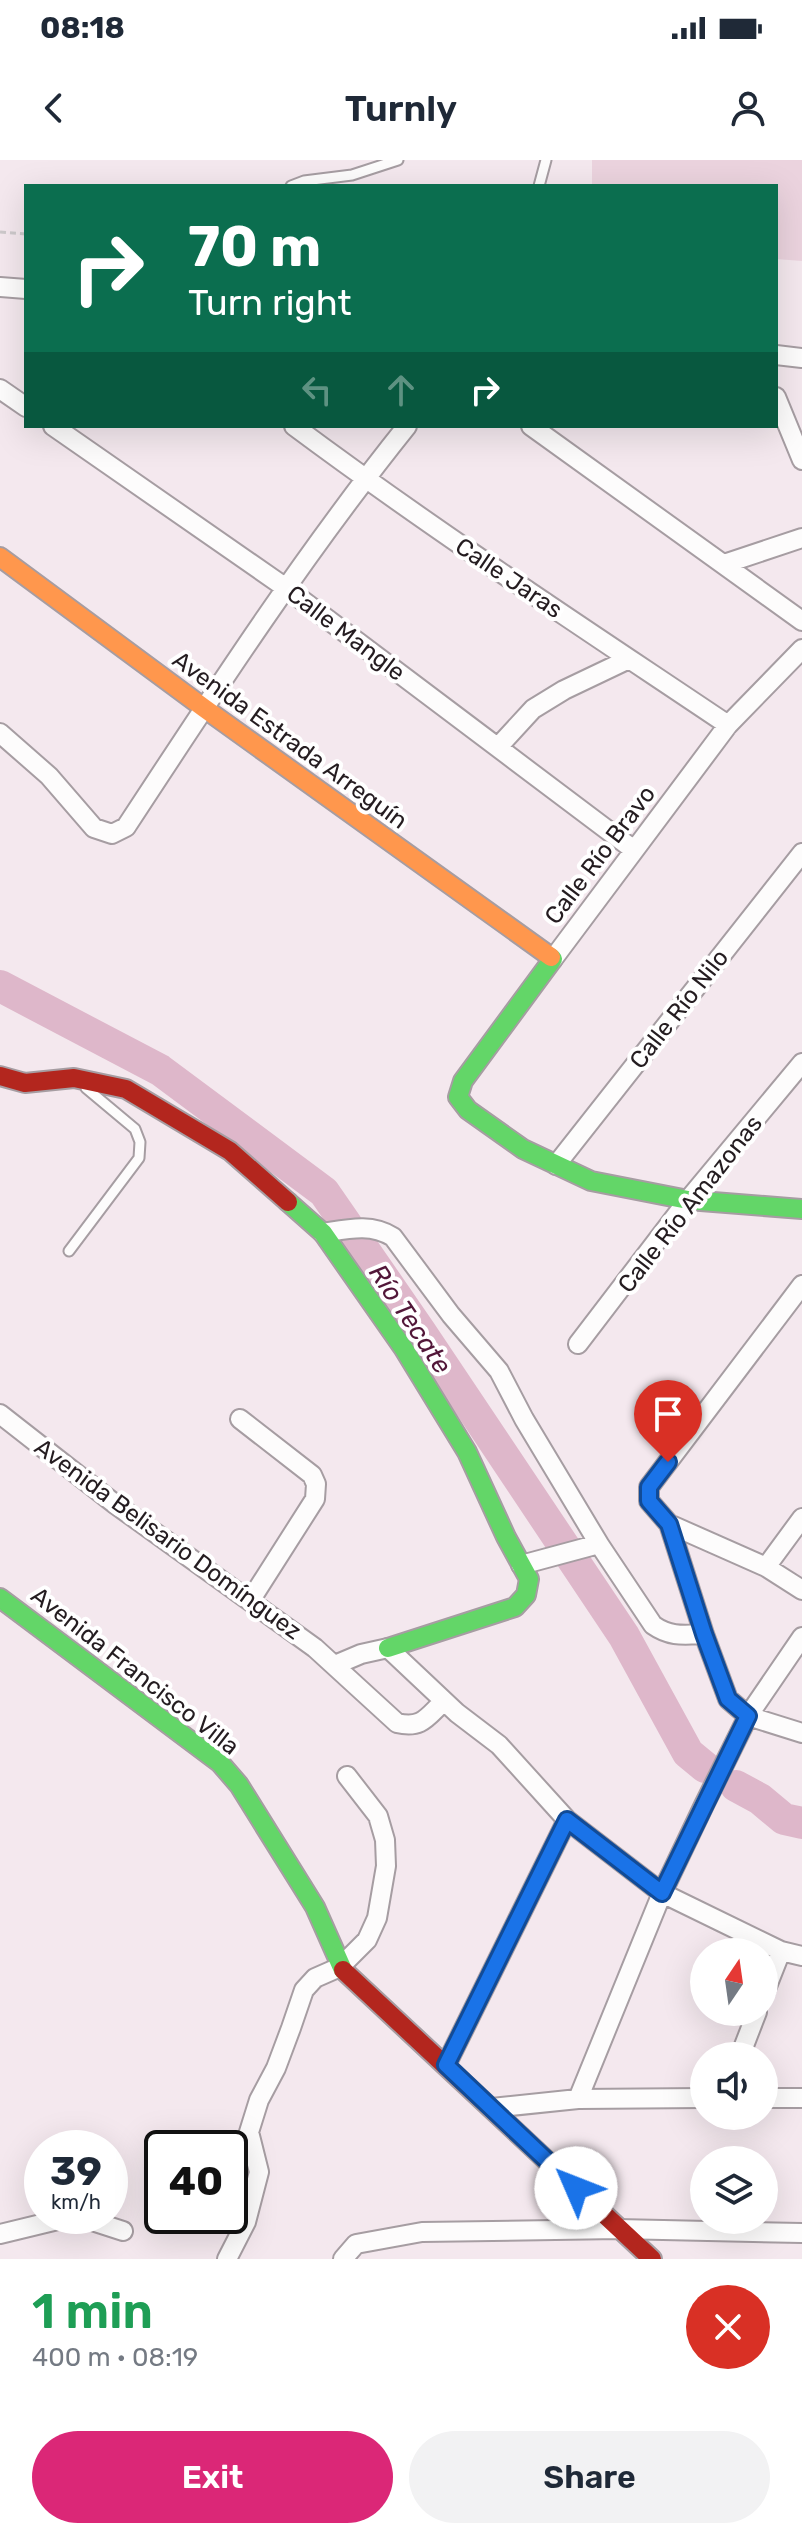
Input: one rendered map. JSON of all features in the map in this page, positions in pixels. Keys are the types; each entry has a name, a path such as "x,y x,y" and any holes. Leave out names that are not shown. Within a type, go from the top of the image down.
{"street":[{"path":"0,287 24,289"},
{"path":"778,355 802,358"},
{"path":"0,389 24,406"},
{"path":"778,402 802,460"},
{"name":"Calle Mangle","path":"56,428 286,588 634,850"},
{"name":"Calle Jaras","path":"297,428 365,479 728,725"},
{"path":"0,733 49,776 94,828 112,834 126,827 286,588 405,428"},
{"path":"534,428 802,621"},
{"path":"724,564 802,538"},
{"name":"Avenida Estrada Arreguín","path":"0,557 553,959"},
{"name":"Calle Río Bravo","path":"556,1165 523,1149 461,1103 458,1097 463,1081 728,725 802,649"},
{"path":"498,747 533,709 564,690 629,659"},
{"name":"Calle Río Nilo","path":"556,1165 802,853"},
{"name":"Calle Río Amazonas","path":"578,1344 688,1200 802,1063"},
{"path":"0,1076 25,1083 74,1078 126,1089 230,1151 323,1233 404,1349 467,1452 529,1579 526,1595 515,1607 361,1654 335,1665"},
{"path":"556,1165 591,1181 688,1200 802,1209"},
{"path":"323,1233 367,1228 382,1230 393,1237 451,1315 499,1371 599,1544 653,1625 675,1636 704,1634"},
{"path":"802,1285 649,1487 649,1501 669,1524 728,1699 748,1716 802,1733"},
{"name":"Avenida Belisario Domínguez","path":"0,1414 115,1504 315,1648 397,1723 409,1726 420,1724 444,1701"},
{"path":"240,1419 312,1475 316,1484 315,1499 250,1601"},
{"path":"766,1567 802,1518"},
{"path":"669,1524 766,1567 802,1590"},
{"path":"521,1565 599,1544"},
{"name":"Avenida Francisco Villa","path":"0,1598 220,1763 239,1785 315,1907 340,1967"},
{"path":"578,2099 662,1893 748,1716 802,1637"},
{"path":"388,1648 444,1701 499,1745 567,1820 662,1893 781,1951 802,1956"},
{"path":"227,2259 246,2222 259,2172 249,2132 304,1990 315,1978 340,1967 367,1940 377,1918 386,1866 385,1840 378,1816 347,1776"},
{"path":"446,2065 567,1820"},
{"path":"778,1959 781,1951"},
{"path":"340,1967 652,2259"},
{"path":"492,2108 578,2099 690,2098"},
{"path":"778,2098 802,2098"},
{"path":"0,2234 24,2228"},
{"path":"343,2259 356,2244 422,2232 618,2229 802,2233"}],"lane":[{"path":"296,184 352,175 398,160"},
{"path":"540,184 546,160"},
{"path":"69,1251 139,1158 140,1142 135,1129 74,1078"}],"path":[{"path":"0,232 24,234"}],"shaded area":[{"path":"592,160 802,160 802,261 778,259 778,184 592,184"}],"waterway":[{"name":"Río Tecate","path":"0,986 160,1070 324,1192 624,1636 688,1753 705,1767"},
{"name":"Río Tecate","path":"736,1786 760,1799 784,1819 802,1823"}],"traffic: fast":[{"path":"551,957 553,959 463,1081 458,1097 468,1110 523,1149 591,1181 688,1200 802,1209"},
{"path":"288,1202 323,1233 404,1349 467,1452 529,1579 526,1595 515,1607 388,1648"},
{"path":"0,1598 220,1763 239,1785 315,1907 343,1970"}],"traffic: slow":[{"path":"0,557 551,957"}],"traffic: jam":[{"path":"0,1076 25,1083 74,1078 126,1089 230,1151 288,1202"},
{"path":"343,1970 652,2259"}],"route":[{"path":"576,2188 446,2065 567,1820 662,1893 748,1716 728,1699 669,1524 649,1501 649,1487 668,1462"}]}
